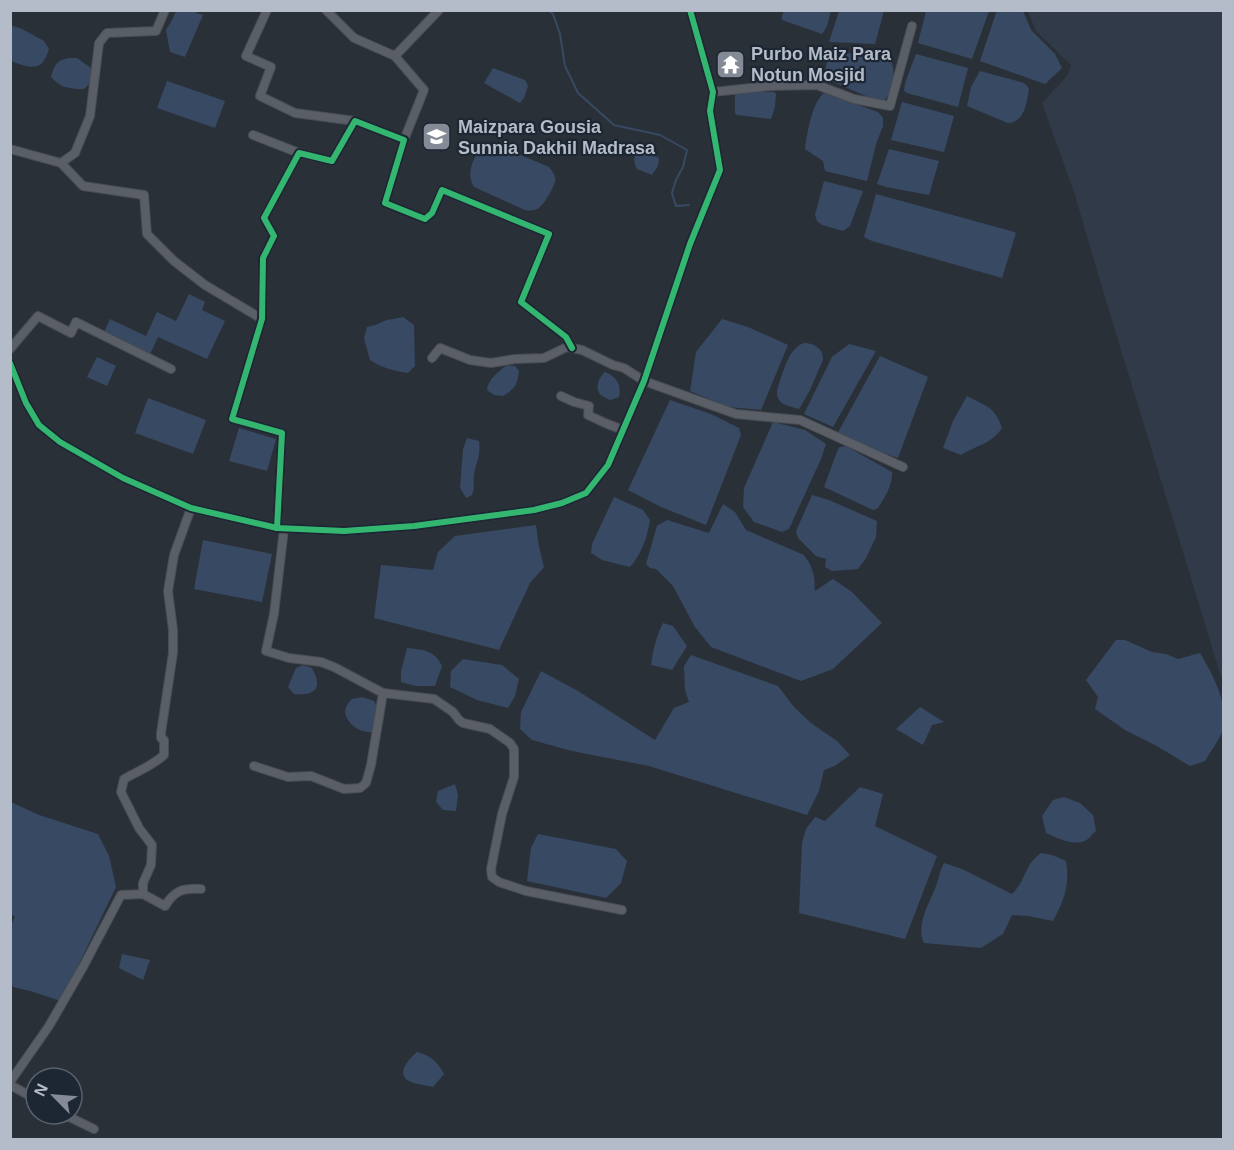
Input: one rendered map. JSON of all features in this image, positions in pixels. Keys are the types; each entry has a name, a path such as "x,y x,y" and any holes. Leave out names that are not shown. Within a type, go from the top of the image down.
{"street":[{"path":"61,163 75,153 90,116 99,43 107,33 156,31 165,10"},
{"path":"267,10 246,56 271,66 260,96 295,113 355,121 404,141"},
{"path":"326,10 354,38 394,55 424,90 404,141 385,203 425,219 432,213 442,190 549,234 522,302 566,337 572,348"},
{"path":"394,55 439,10"},
{"path":"10,363 26,404 39,425 60,442 123,478 191,508 280,529 344,531 414,526 534,510 562,503 586,493 608,465 644,381 690,244 720,170 710,111 713,92 690,10"},
{"path":"713,92 770,86 817,85 854,99 890,106 912,26"},
{"path":"253,135 299,153 332,161 355,121"},
{"path":"10,149 61,163 83,186 144,195 147,234 174,261 205,285 262,319"},
{"path":"299,153 264,218 273,236 263,258 262,319 232,419 282,433 280,529 274,614 266,651 289,658 321,662 383,693 434,699 464,723 483,726 510,743 514,749 514,777 502,814 490,869 492,877 499,882 526,891 622,910"},
{"path":"10,349 38,316 71,333 76,322 171,369"},
{"path":"432,358 441,348 470,360 491,363 515,358 544,358 567,347 582,350 624,368 644,381 736,414 800,420 903,468"},
{"path":"561,396 589,406 588,415 623,430"},
{"path":"143,894 143,883 151,865 152,845 139,828 121,792 124,779 155,763 164,755 164,740 161,734 173,653 173,630 168,591 174,555 191,508"},
{"path":"254,766 288,777 311,776 344,789 360,788 366,783 371,765 383,693"},
{"path":"24,1092 10,1083 49,1026 119,897 122,894 143,894 165,906 172,895 188,888 201,889"},
{"path":"84,1124 94,1129"}],"shaded area":[{"path":"1026,11 1223,11 1223,683 1075,195 1042,103 1067,76 1071,65 1036,31"}],"water":[{"path":"784,10 831,11 822,34 782,20"},
{"path":"997,10 1023,11 1031,30 1055,54 1062,68 1045,84 980,61"},
{"path":"176,11 196,11 203,15 185,57 170,52 166,30"},
{"path":"839,11 884,11 875,44 829,42"},
{"path":"926,11 989,11 972,59 918,43"},
{"path":"10,25 44,41 49,49 43,62 30,67 11,61"},
{"path":"834,51 890,59 893,80 885,100 873,99 824,78 828,55"},
{"path":"916,54 968,68 958,107 904,91"},
{"path":"69,58 77,58 91,68 92,81 84,89 66,87 58,84 51,77 56,64"},
{"path":"493,68 525,80 528,86 520,103 484,83"},
{"path":"980,71 1024,83 1029,88 1022,115 1014,122 1008,123 967,106 971,87"},
{"path":"167,81 225,101 215,128 157,108"},
{"path":"754,91 776,94 771,119 735,113 735,93"},
{"path":"824,93 878,112 883,118 883,126 867,181 825,171 823,161 805,149 813,111"},
{"path":"902,102 954,116 944,152 891,140"},
{"path":"492,143 549,167 555,181 547,199 540,207 525,210 474,187 470,176 474,159 484,144"},
{"path":"639,148 659,158 658,166 652,175 637,169 634,158"},
{"path":"889,149 939,161 929,195 877,184"},
{"path":"824,181 863,191 850,226 843,231 822,225 817,221 815,215"},
{"path":"876,194 1016,233 1002,278 864,237"},
{"path":"189,294 205,302 202,310 225,321 207,359 158,337 150,354 104,332 110,319 146,336 157,312 176,321"},
{"path":"403,317 414,325 415,366 408,373 388,369 370,360 364,338 367,327"},
{"path":"722,319 748,327 788,345 761,410 729,407 690,391 696,352"},
{"path":"804,343 818,347 823,360 799,409 780,401 777,390 790,356 798,346"},
{"path":"849,344 876,351 833,427 804,414 832,357"},
{"path":"880,356 928,377 898,458 836,436"},
{"path":"97,357 116,366 107,386 87,377"},
{"path":"507,365 515,366 519,371 516,383 513,389 503,396 494,395 487,390 489,382"},
{"path":"605,372 617,382 620,389 619,397 610,400 599,392 598,383"},
{"path":"967,396 993,411 1002,428 988,442 961,455 943,448 953,421"},
{"path":"148,398 206,420 193,454 135,433"},
{"path":"670,400 711,414 739,428 741,435 706,525 661,507 628,490"},
{"path":"773,422 805,430 826,444 789,529 782,532 754,522 743,507 744,488"},
{"path":"239,428 276,439 267,471 229,461"},
{"path":"467,438 479,441 479,455 473,492 466,498 460,488 463,449"},
{"path":"846,446 892,472 890,486 878,508 873,510 824,487 838,449"},
{"path":"812,495 877,521 876,537 858,569 832,571 825,567 826,559 816,556 798,538 796,531"},
{"path":"614,497 643,510 650,520 643,545 630,567 602,560 591,553 592,544"},
{"path":"723,504 735,512 746,530 804,555 814,576 815,591 833,579 852,592 882,623 833,669 801,681 711,647 695,627 673,586 656,569 646,564 657,526 667,520 709,533"},
{"path":"536,525 544,567 530,583 499,650 374,618 381,565 433,570 438,552 455,536"},
{"path":"203,540 272,554 262,602 194,589"},
{"path":"663,623 673,626 687,646 672,670 651,665 658,633"},
{"path":"1116,640 1125,640 1152,652 1178,659 1200,653 1210,670 1224,709 1223,728 1205,761 1190,766 1125,730 1095,709 1098,697 1086,680"},
{"path":"407,648 428,652 439,661 442,666 435,686 416,686 401,682 401,671"},
{"path":"691,655 778,686 794,707 811,723 837,741 850,755 835,766 824,770 819,791 807,815 649,766 572,751 532,740 520,729 521,712 541,671 578,691 655,740 674,708 689,702 685,690 684,666"},
{"path":"463,659 502,665 519,679 515,696 508,708 477,700 450,687 451,671"},
{"path":"303,665 312,668 317,686 308,694 294,694 288,687 296,668"},
{"path":"362,697 374,701 378,708 376,728 372,732 355,727 346,717 346,706 352,699"},
{"path":"920,707 944,722 932,725 923,745 896,729"},
{"path":"455,784 458,795 456,811 443,810 436,802 438,791"},
{"path":"860,787 883,794 875,826 937,856 905,939 799,913 802,843 806,829 815,817 825,821"},
{"path":"1064,797 1080,803 1093,815 1096,831 1085,841 1070,842 1046,833 1042,816 1053,800"},
{"path":"11,802 39,815 98,834 109,856 116,887 61,1001 13,987 11,982 11,926 15,916 10,915"},
{"path":"538,834 616,849 627,861 621,883 606,898 527,881 531,848"},
{"path":"1041,853 1066,861 1065,892 1053,921 1012,915 1003,934 981,948 924,943 922,921 944,863 962,869 1012,894 1031,863"},
{"path":"122,954 150,960 143,980 119,968"},
{"path":"417,1052 433,1060 444,1074 433,1087 409,1081 403,1074 405,1066"}],"waterway":[{"path":"548,10 553,14 560,34 565,66 578,93 614,125 660,135 687,150 683,167 672,193 676,206 689,205"}],"cycle path":[{"path":"10,363 26,403 39,425 60,442 123,478 191,508 277,528 344,531 414,526 534,510 562,503 586,493 608,465 644,381 690,244 720,170 710,111 713,92 690,10"},
{"path":"277,528 282,433 232,419 262,319 263,258 274,236 264,218 299,153 332,161 355,121 404,140 385,203 425,219 432,213 442,190 549,234 521,302 566,337 572,348"}],"place":[{"name":"Purbo Maiz Para Notun Mosjid","path":"730,64"},
{"name":"Maizpara Gousia Sunnia Dakhil Madrasa","path":"437,137"}]}
